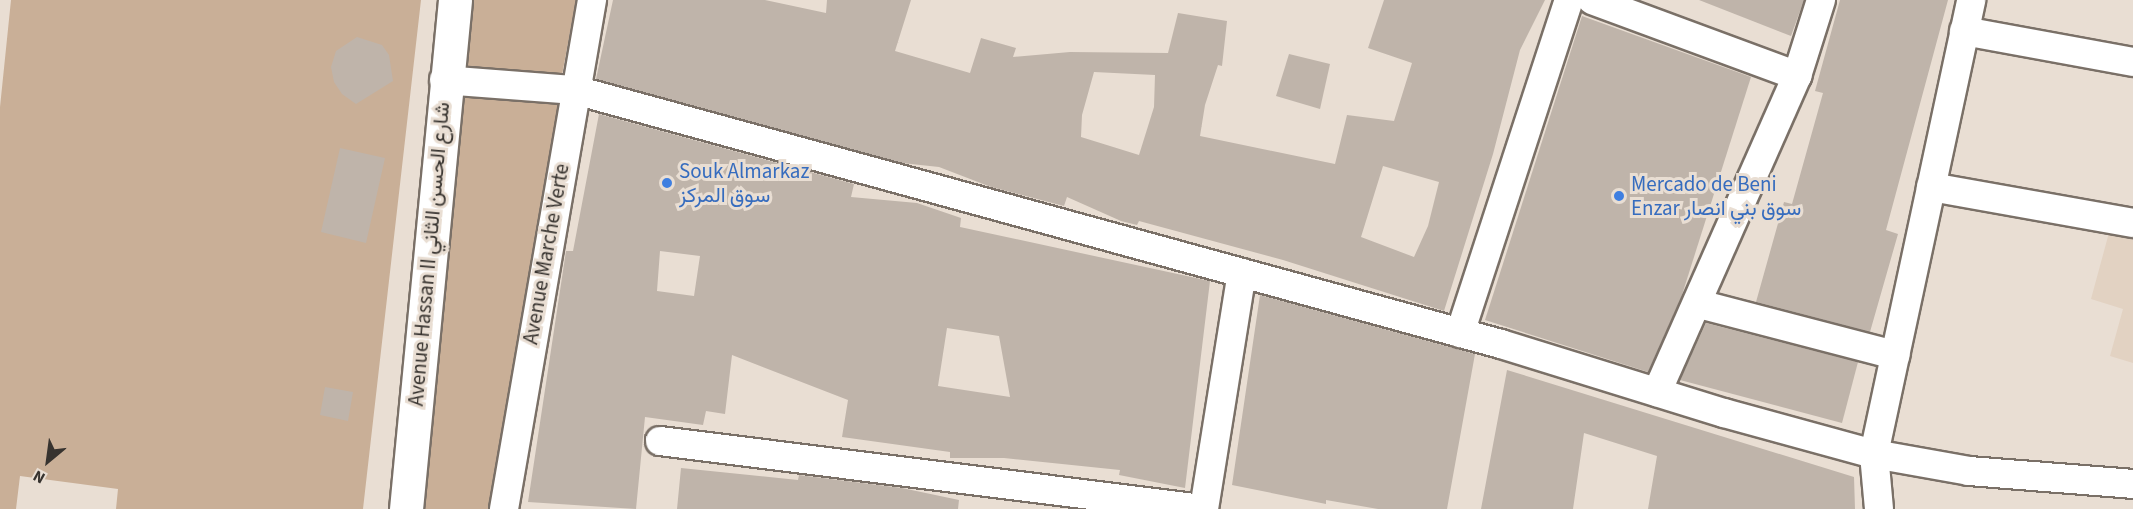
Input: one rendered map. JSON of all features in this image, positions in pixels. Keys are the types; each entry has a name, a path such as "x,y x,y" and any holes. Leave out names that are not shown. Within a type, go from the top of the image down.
{"street":[{"name":"Avenue Hassan II شارع الحسن الثاني","path":"406,509 444,80 455,0"},
{"name":"Avenue Marche Verte","path":"504,509 592,0"},
{"path":"1460,333 1569,0"},
{"path":"1592,0 1797,76"},
{"path":"1657,392 1699,304 1730,200 1797,76 1821,0"},
{"path":"1879,509 1874,454 1971,0"},
{"path":"1964,31 2133,62"},
{"path":"444,80 575,90 1460,333 1874,454 1969,471 2133,484"},
{"path":"1931,187 2133,223"},
{"path":"660,441 1203,509 1242,273"},
{"path":"1699,304 1895,355"}],"shaded area":[{"path":"11,0 421,0 363,509 116,509 118,489 20,476 16,509 0,509 0,107"},
{"path":"470,0 576,0 562,75 461,67"},
{"path":"455,89 562,99 497,460 493,509 421,509"},
{"path":"2110,229 2133,236 2133,363 2110,356 2123,309 2091,299"}],"building":[{"path":"613,0 765,0 826,13 827,0 911,0 895,51 970,73 981,38 1016,48 1013,57 1070,52 1168,53 1178,13 1227,21 1222,66 1218,65 1205,105 1200,136 1335,164 1347,115 1394,121 1412,63 1368,48 1384,0 1545,0 1520,50 1493,154 1444,311 1283,260 1139,221 1137,225 1121,221 1067,197 1064,206 991,187 939,167 902,163 596,79","holes":["1094,72 1155,75 1154,107 1139,155 1081,137 1082,115","1383,166 1439,182 1428,226 1414,257 1361,237"]},
{"path":"1699,0 1804,0 1791,36"},
{"path":"1840,0 1948,0 1886,230 1898,234 1870,332 1756,302 1784,202 1792,204 1823,93 1815,91"},
{"name":"Mercado de Beni Enzar سوق بني انصار","path":"1582,16 1751,77 1681,298 1648,372 1485,320"},
{"path":"357,37 382,45 389,55 393,81 356,104 342,94 334,82 331,67 336,51"},
{"path":"1289,54 1330,64 1320,109 1276,96"},
{"path":"599,114 854,184 851,197 917,203 961,218 960,227 1210,281 1185,488 1119,475 1120,470 1004,458 950,458 950,452 842,437 848,400 732,355 725,414 706,411 703,425 645,417 636,509 528,502 566,251 573,251","holes":["660,251 700,256 694,296 657,291","947,328 999,336 1010,397 938,386"]},
{"path":"340,148 385,158 366,243 321,232"},
{"path":"1260,295 1475,354 1447,509 1378,509 1326,500 1326,504 1232,485"},
{"path":"1706,323 1858,362 1842,423 1680,380"},
{"path":"1507,370 1854,477 1855,509 1648,509 1657,456 1584,433 1573,509 1481,509"},
{"path":"325,387 353,392 348,421 320,415"},
{"path":"681,468 798,480 799,475 902,488 959,500 958,509 677,509"}],"place":[{"name":"Souk Almarkaz سوق المركز","path":"667,183"},
{"name":"Mercado de Beni Enzar سوق بني انصار","path":"1619,196"}]}
